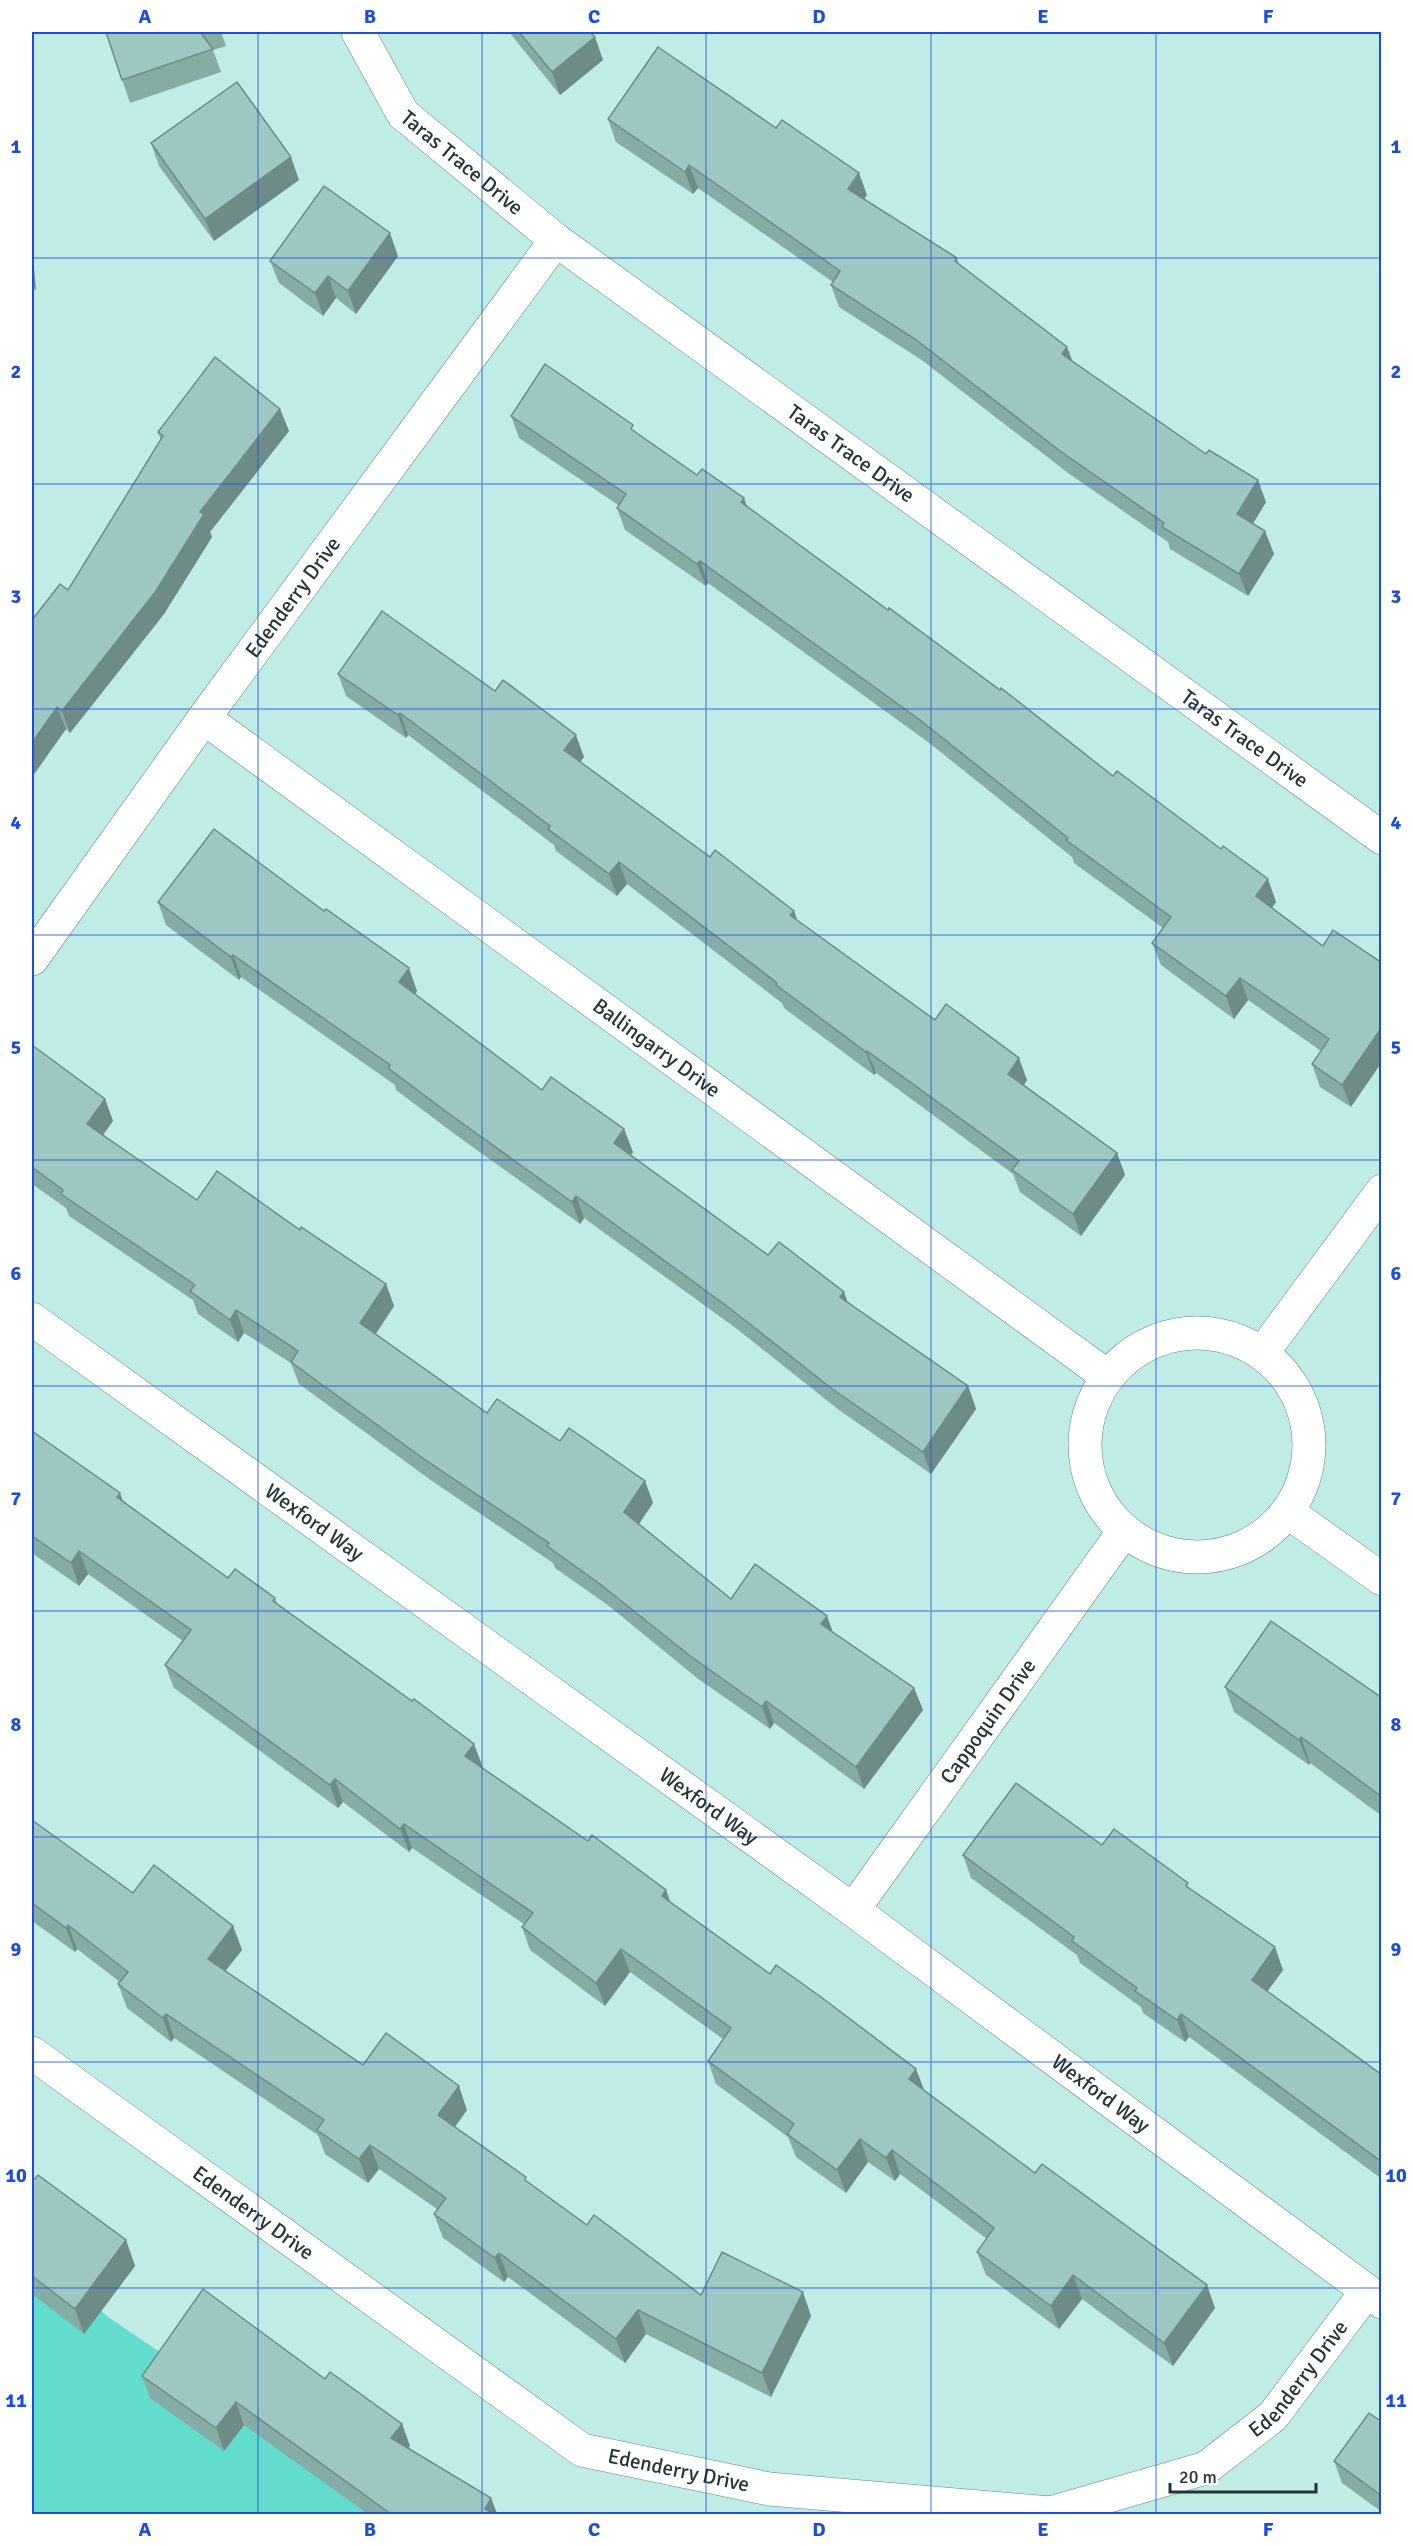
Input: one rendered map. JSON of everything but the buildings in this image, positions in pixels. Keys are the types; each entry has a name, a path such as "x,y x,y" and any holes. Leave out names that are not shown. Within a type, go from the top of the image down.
{"street":[{"name":"Taras Trace Drive","path":"358,32 404,114 556,240 1382,838"},
{"name":"Edenderry Drive","path":"32,959 204,718 556,240"},
{"name":"Ballingarry Drive","path":"204,718 1107,1376"},
{"path":"1263,1352 1382,1191"},
{"name":"Wexford Way","path":"32,1319 854,1910 1374,2296"},
{"path":"1185,1332 1219,1333 1263,1352 1297,1390 1309,1421 1309,1468 1289,1513 1246,1547 1192,1558 1151,1548 1124,1531 1103,1508 1087,1469 1086,1425 1107,1376 1140,1346 1185,1332"},
{"path":"1289,1513 1382,1579"},
{"name":"Cappoquin Drive","path":"854,1910 1124,1531"},
{"name":"Edenderry Drive","path":"32,2053 582,2450 769,2489 1050,2513 1206,2468 1273,2416 1374,2296"}],"green space":[{"path":"32,2247 108,2317 399,2514 32,2514"}]}
